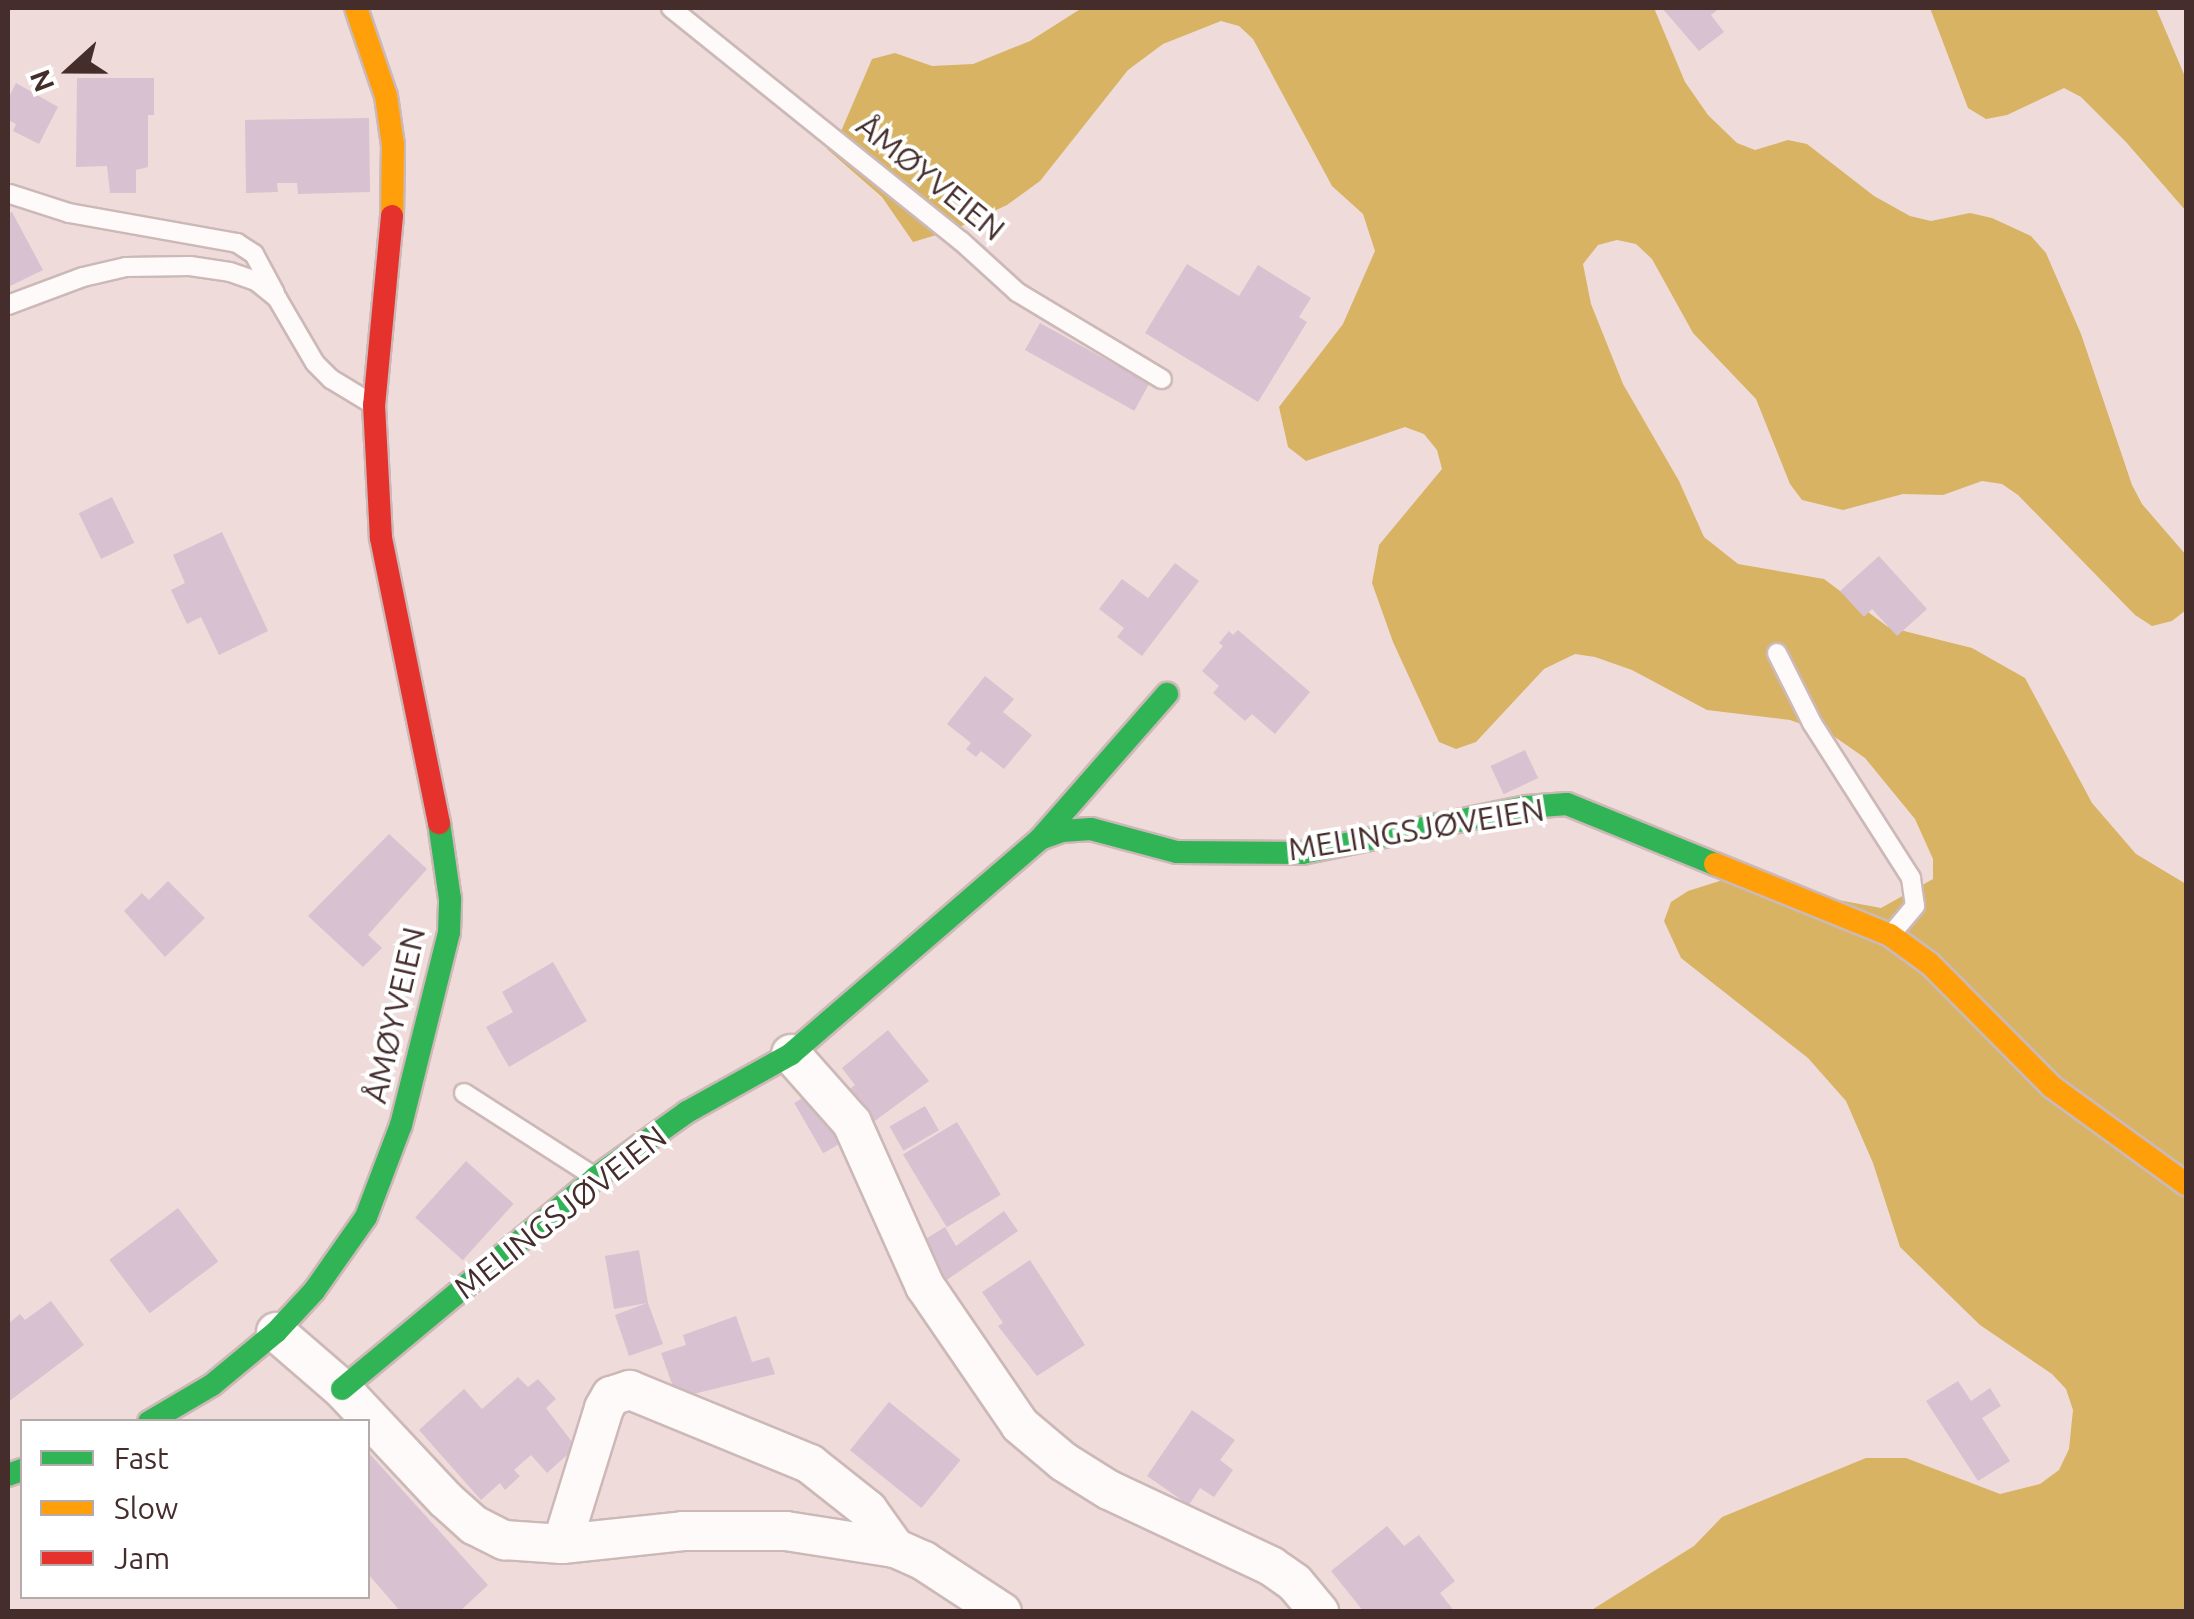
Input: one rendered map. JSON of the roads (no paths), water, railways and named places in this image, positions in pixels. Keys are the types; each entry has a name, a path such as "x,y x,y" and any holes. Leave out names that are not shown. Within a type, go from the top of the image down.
{"street":[{"name":"ÅMØYVEIEN","path":"153,1419 212,1385 276,1332 341,1256 385,1175 442,974 450,932 442,837 381,538 374,405 396,190 386,96 356,8"},
{"name":"MELINGSJØVEIEN","path":"342,1389 596,1178 687,1112 791,1054 1040,839 1167,694"},
{"name":"MELINGSJØVEIEN","path":"1040,839 1062,831 1090,830 1177,852 1302,852 1528,807 1567,804 1890,934 1930,964 2051,1086 2186,1184"},
{"path":"791,1054 837,1100 852,1123 925,1286 1020,1425 1064,1462 1109,1490 1271,1566 1295,1583 1319,1612"},
{"path":"276,1332 342,1389 474,1526 504,1540 562,1544 732,1528 786,1531 895,1548 924,1560 1002,1612"},
{"path":"562,1544 604,1408 611,1396 630,1390 810,1464 868,1510 895,1548"}],"lane":[{"name":"ÅMØYVEIEN","path":"671,8 962,241 1017,292 1162,379"},
{"path":"10,194 68,212 238,242 254,254 316,363 331,379 374,405"},
{"path":"8,306 83,277 152,265 230,272 256,281 277,298"},
{"path":"1777,653 1812,723 1911,878 1915,906 1890,934"},
{"path":"464,1093 596,1178"}]}
